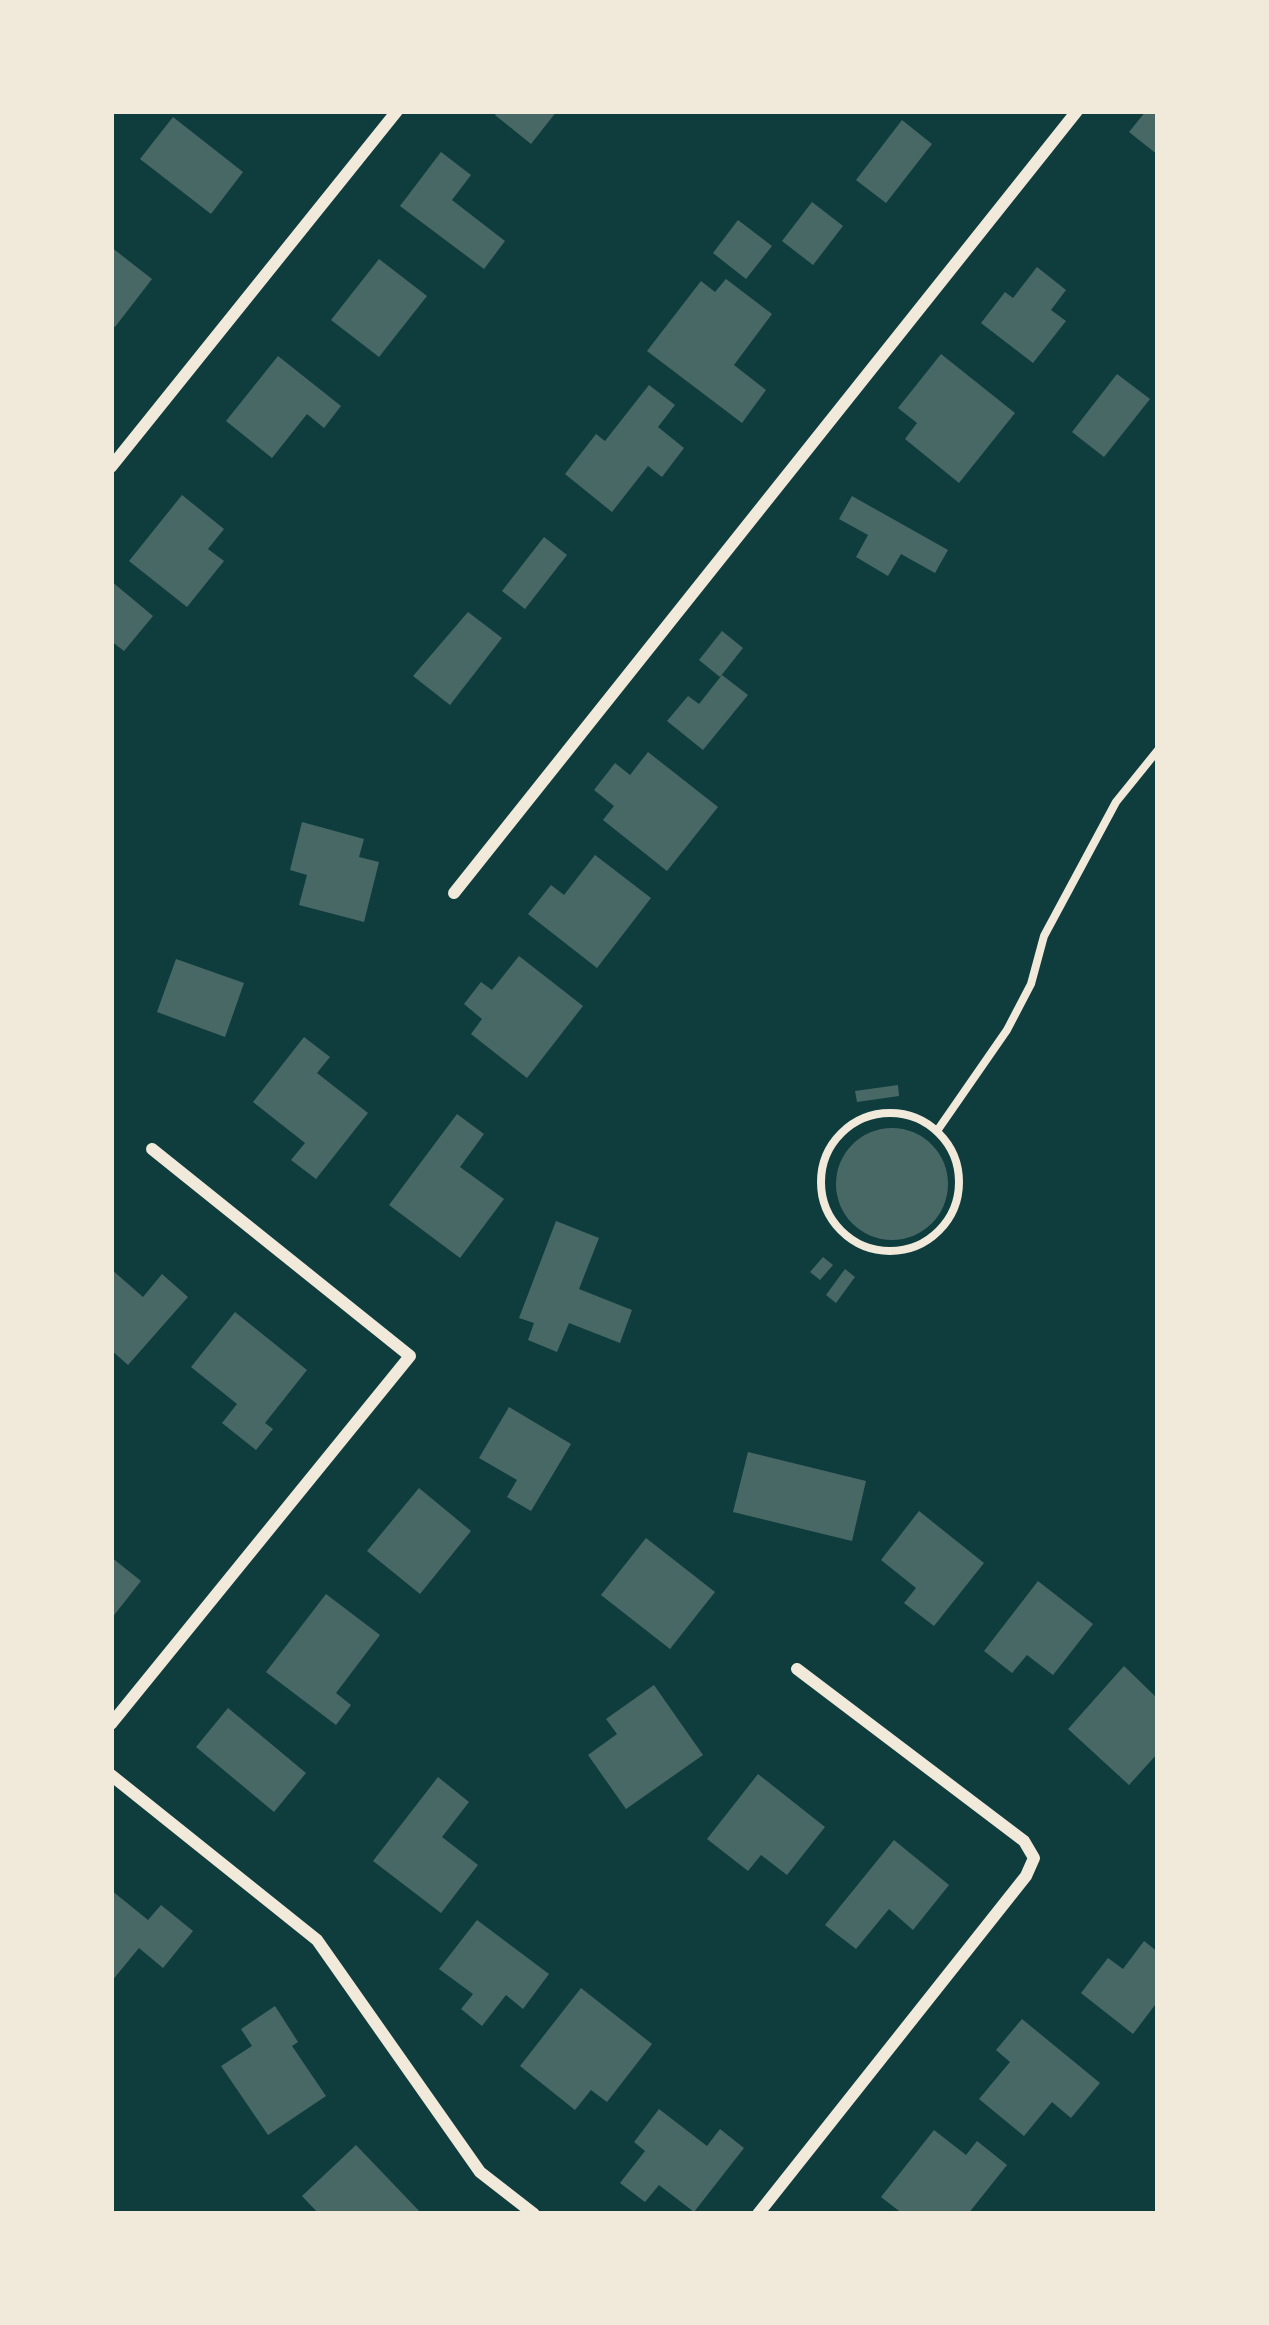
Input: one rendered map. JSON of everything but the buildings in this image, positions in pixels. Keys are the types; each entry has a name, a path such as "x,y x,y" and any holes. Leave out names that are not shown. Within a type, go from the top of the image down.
{"street":[{"path":"111,467 397,111"},
{"path":"454,893 1077,111"},
{"path":"111,1724 410,1356 152,1149"},
{"path":"758,2214 1026,1876 1034,1858 1024,1841 797,1669"},
{"path":"111,1775 317,1940 454,2140 480,2172 534,2214"}],"lane":[{"path":"937,1131 1007,1030 1031,984 1044,936 1116,802 1158,750"},
{"path":"881,1112 904,1114 937,1131 956,1156 960,1179 948,1222 911,1249 888,1252 845,1235 830,1218 821,1173 841,1132 881,1112"}]}
